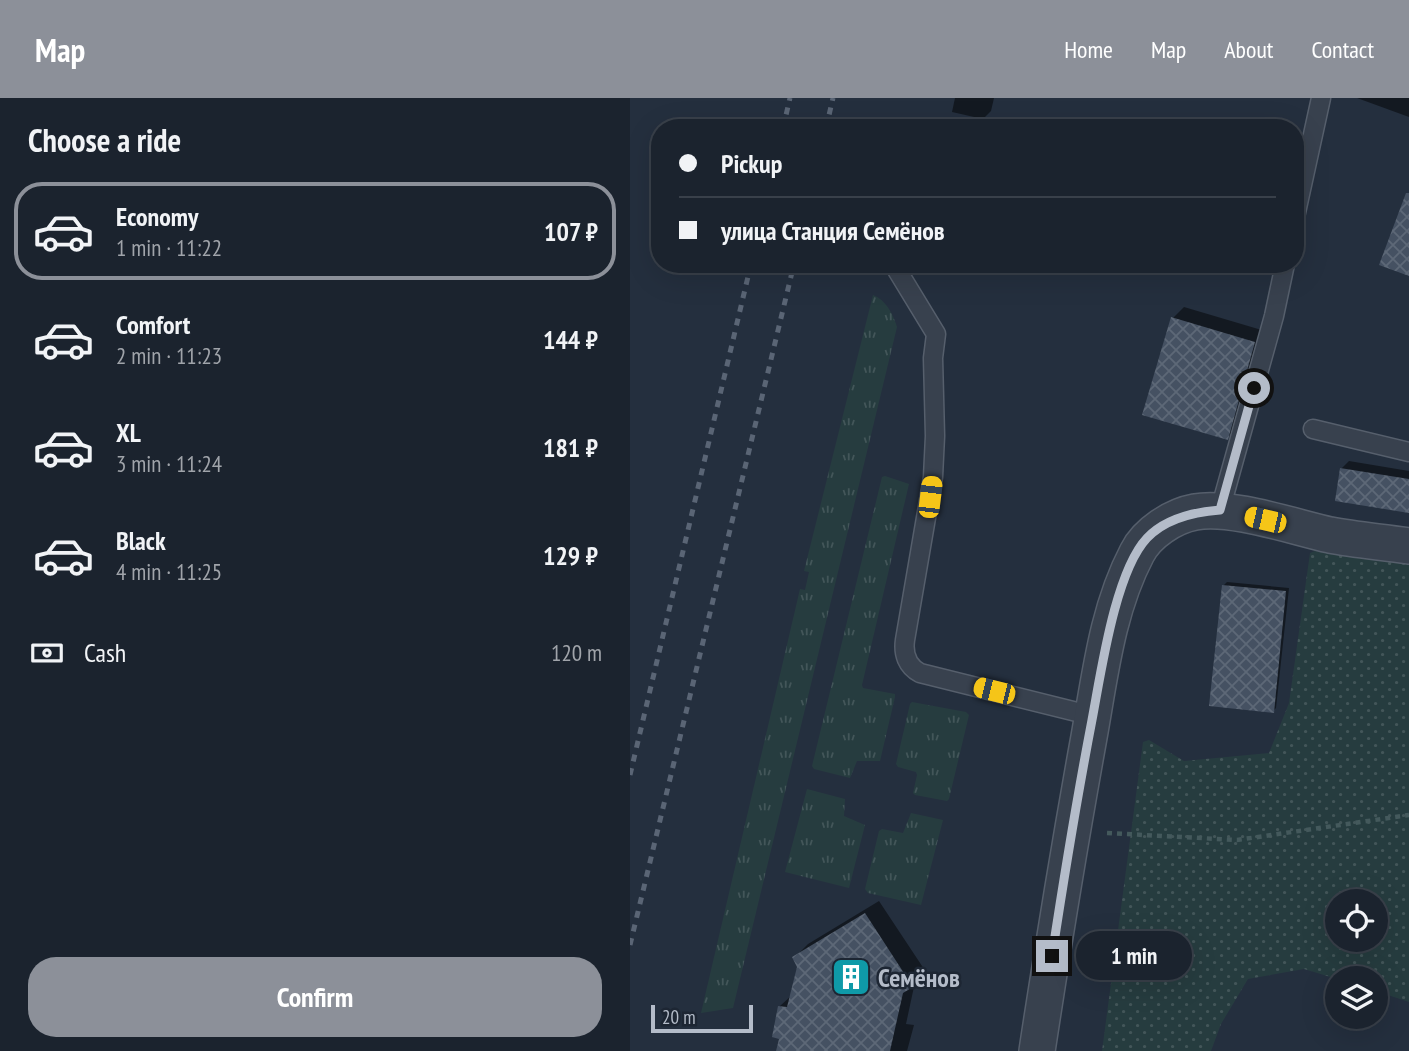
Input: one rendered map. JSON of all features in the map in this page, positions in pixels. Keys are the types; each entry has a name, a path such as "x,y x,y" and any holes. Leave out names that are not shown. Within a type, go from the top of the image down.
{"street":[{"path":"1037,1051 1072,831 1113,618 1137,552 1147,538 1184,515 1220,510 1333,535 1409,546"}],"lane":[{"path":"1304,176 1321,98"},
{"path":"899,273 936,334 933,358 933,477 905,640 905,655 919,673 1093,716"},
{"path":"1220,510 1274,316 1283,273"},
{"path":"1313,429 1409,452"}],"path":[{"path":"1072,831 1237,840 1409,815"}],"green space":[{"path":"873,295 882,300 888,308 897,327 733,1008 701,1013 800,589 805,590 809,572 804,571"},
{"path":"882,477 909,484 862,685 863,688 895,694 895,697 880,761 857,761 850,778 814,769 812,766"},
{"path":"1329,545 1409,560 1409,1002 1388,995 1388,966 1325,966 1325,975 1304,969 1248,979 1221,1024 1211,1051 1102,1051 1143,742 1149,740 1184,761 1269,753 1289,703 1310,553"},
{"path":"912,702 966,712 969,715 947,801 915,795 916,772 896,764"},
{"path":"807,789 845,799 844,816 865,825 849,888 785,872"},
{"path":"911,813 943,820 921,905 868,893 865,889 879,831 882,829 903,833"}],"building":[{"path":"1406,193 1409,193 1409,276 1379,265"},
{"path":"1171,317 1255,342 1228,440 1142,415"},
{"path":"1340,468 1409,479 1409,513 1335,501"},
{"path":"1222,585 1286,591 1274,713 1209,706"},
{"name":"Семёнов","path":"865,913 913,987 903,993 890,1051 776,1051 779,1039 772,1037 778,1006 787,1007 797,967 792,957"}],"railway":[{"path":"785,119 790,98"},
{"path":"828,119 833,98"},
{"path":"630,775 749,273"},
{"path":"630,945 792,273"}],"place":[{"name":"Семёнов","path":"851,977"}],"route":[{"path":"1052,956 1104,657 1121,593 1137,552 1147,538 1184,515 1220,510 1254,388"}]}
